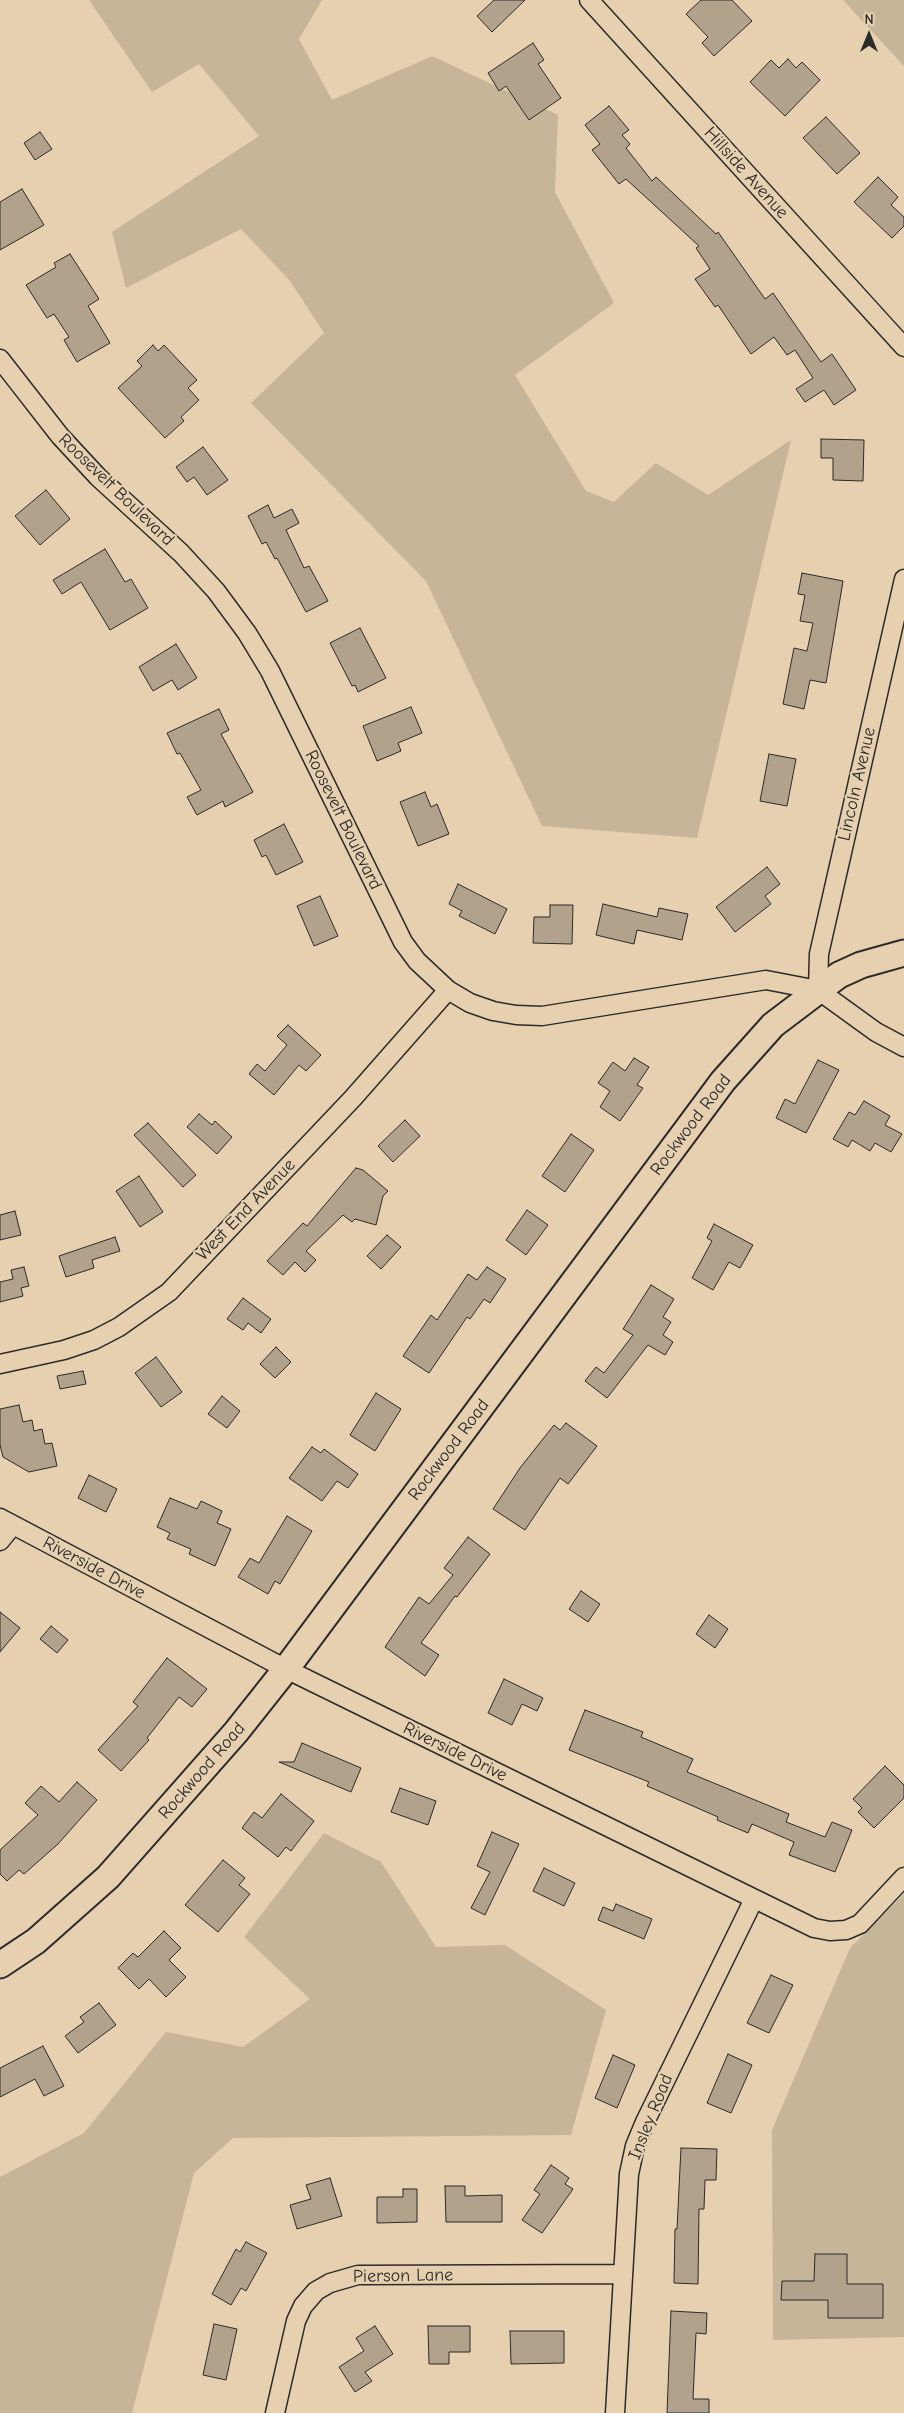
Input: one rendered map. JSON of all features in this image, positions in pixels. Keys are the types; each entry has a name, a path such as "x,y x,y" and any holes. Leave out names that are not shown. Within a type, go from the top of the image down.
{"street":[{"name":"Hillside Avenue","path":"589,0 904,346"},
{"name":"Roosevelt Boulevard","path":"0,359 60,436 98,477 181,553 216,592 247,633 270,671 403,942 417,961 448,990 470,1003 516,1016 542,1016 766,980 818,990"},
{"name":"Lincoln Avenue","path":"818,990 819,954 904,579"},
{"name":"Rockwood Road","path":"0,1965 36,1941 108,1876 236,1732 286,1669 723,1081 773,1025 839,975 860,965 904,952"},
{"name":"West End Avenue","path":"0,1364 64,1350 94,1340 119,1327 169,1292 353,1098 448,990"},
{"path":"818,990 876,1032 904,1047"},
{"path":"0,1541 6,1522"},
{"name":"Riverside Drive","path":"6,1522 286,1669 814,1928 830,1931 846,1930 864,1920 904,1877"},
{"name":"Insley Road","path":"615,2413 629,2174 635,2146 754,1899"},
{"name":"Pierson Lane","path":"275,2413 296,2321 303,2306 316,2291 330,2283 358,2275 623,2274"}],"shaded area":[{"path":"89,0 322,0 299,39 332,100 432,56 558,115 555,192 614,303 515,375 586,491 614,502 656,463 708,495 791,440 697,838 542,826 426,581 251,403 324,333 290,281 241,229 126,288 112,232 259,136 199,64 152,92"},
{"path":"843,0 904,0 904,66"},
{"path":"324,1833 381,1862 436,1947 505,1945 606,2010 571,2135 233,2138 194,2173 132,2413 0,2413 0,2177 84,2133 166,2032 243,2047 310,1999 244,1937"},
{"path":"904,1894 904,2337 773,2340 772,2130 850,1948"}],"building":[{"path":"494,0 525,0 492,32 477,16"},
{"path":"701,0 732,0 752,21 714,56 702,43 708,37 686,14"},
{"path":"533,43 544,60 538,64 561,98 529,120 506,86 499,91 488,73"},
{"path":"788,59 796,68 802,62 820,80 785,116 750,82 771,60 779,68"},
{"path":"609,106 629,130 622,135 630,144 626,148 652,181 656,177 716,234 718,232 765,299 773,293 821,362 832,354 856,390 834,405 824,390 805,402 796,389 813,378 795,350 787,355 774,337 751,354 718,305 715,307 695,279 710,269 696,248 699,246 626,179 619,184 592,150 600,144 585,125"},
{"path":"826,117 860,153 837,174 803,138"},
{"path":"40,132 52,149 35,160 24,143"},
{"path":"878,177 898,197 891,205 904,217 904,226 892,238 854,202"},
{"path":"22,189 44,225 0,250 0,202"},
{"path":"70,254 99,299 88,306 110,343 77,362 64,340 69,337 54,314 47,318 26,285 56,267 54,263"},
{"path":"153,345 158,351 164,345 197,380 188,388 199,400 181,417 184,421 165,438 118,388 142,366 137,361"},
{"path":"821,439 864,440 863,481 833,480 833,458 821,458"},
{"path":"203,447 228,480 207,495 194,477 187,482 176,467"},
{"path":"46,490 70,519 40,545 15,516"},
{"path":"268,505 274,518 292,509 299,523 286,530 304,568 309,566 328,601 306,612 277,558 275,559 266,542 262,544 248,516"},
{"path":"105,549 125,582 131,579 148,608 110,630 81,582 62,594 53,580"},
{"path":"802,573 843,581 826,683 810,680 804,709 783,704 794,648 807,651 813,623 800,621 805,595 798,594"},
{"path":"360,628 386,678 358,692 355,685 352,686 330,643"},
{"path":"176,644 197,678 178,690 172,680 153,691 139,667"},
{"path":"411,707 422,733 398,743 401,751 377,761 363,726"},
{"path":"219,709 229,730 221,734 253,792 225,807 223,801 197,815 187,797 201,790 180,753 177,754 167,733"},
{"path":"769,754 796,759 787,806 760,801"},
{"path":"425,792 431,807 437,804 449,834 418,846 400,802"},
{"path":"284,824 303,862 276,875 266,855 262,857 254,840"},
{"path":"767,867 780,884 765,896 771,904 735,932 716,907"},
{"path":"458,884 507,909 495,934 459,916 462,911 449,904"},
{"path":"320,896 338,936 314,946 297,906"},
{"path":"603,904 657,917 659,908 688,914 682,940 637,930 634,944 596,935"},
{"path":"550,905 573,905 572,944 533,943 534,917 550,917"},
{"path":"288,1025 321,1055 306,1071 299,1065 274,1095 249,1074 257,1064 265,1071 287,1045 277,1036"},
{"path":"634,1058 649,1067 637,1085 643,1088 620,1121 600,1107 610,1091 598,1083 613,1062 625,1071"},
{"path":"818,1060 839,1070 806,1133 776,1118 785,1099 795,1104"},
{"path":"864,1101 890,1116 885,1125 902,1134 891,1152 875,1143 870,1151 852,1140 848,1147 833,1139 849,1112 855,1115"},
{"path":"199,1114 212,1125 215,1121 232,1137 217,1154 187,1127"},
{"path":"405,1120 420,1136 393,1162 378,1146"},
{"path":"148,1123 196,1175 183,1187 134,1135"},
{"path":"571,1134 594,1150 565,1192 542,1176"},
{"path":"356,1168 363,1170 388,1191 383,1196 376,1225 355,1219 352,1222 343,1215 306,1251 316,1260 305,1272 295,1262 283,1275 267,1261 303,1223 307,1226"},
{"path":"139,1176 163,1212 140,1227 116,1191"},
{"path":"527,1210 548,1225 526,1255 506,1240"},
{"path":"15,1211 21,1235 0,1240 0,1215"},
{"path":"714,1224 753,1245 740,1268 729,1262 713,1290 692,1278 712,1241 707,1238"},
{"path":"387,1235 401,1247 381,1269 367,1256"},
{"path":"115,1237 120,1251 92,1260 94,1268 66,1277 59,1256"},
{"path":"24,1267 29,1286 21,1288 23,1296 0,1302 0,1282 13,1279 11,1270"},
{"path":"487,1267 506,1279 490,1303 484,1299 470,1319 467,1317 429,1373 403,1356 431,1315 437,1320 468,1274 477,1280"},
{"path":"651,1285 674,1299 663,1317 671,1322 663,1335 673,1342 665,1355 648,1345 607,1398 585,1381 596,1367 604,1373 633,1335 623,1329"},
{"path":"243,1298 271,1319 261,1333 248,1323 243,1330 227,1319"},
{"path":"276,1347 291,1362 275,1378 260,1364"},
{"path":"156,1357 182,1392 161,1407 135,1373"},
{"path":"83,1371 86,1384 60,1389 57,1376"},
{"path":"376,1393 401,1409 375,1451 350,1435"},
{"path":"222,1396 240,1411 227,1428 208,1414"},
{"path":"19,1405 23,1422 32,1420 34,1431 42,1429 45,1444 52,1443 57,1466 29,1472 3,1457 0,1445 0,1409"},
{"path":"566,1423 597,1446 568,1484 560,1478 525,1530 493,1509 520,1468 554,1425 560,1430"},
{"path":"312,1447 321,1453 324,1449 358,1474 348,1488 337,1481 322,1501 289,1478"},
{"path":"89,1475 117,1489 106,1512 78,1498"},
{"path":"170,1498 197,1509 201,1501 222,1511 217,1523 231,1529 215,1566 189,1554 191,1549 167,1539 170,1533 157,1527"},
{"path":"287,1516 312,1531 280,1584 275,1581 268,1594 238,1577 250,1558 259,1563"},
{"path":"468,1537 490,1554 457,1597 455,1596 421,1643 439,1655 425,1676 385,1647 419,1597 429,1604 453,1575 444,1568"},
{"path":"581,1591 600,1604 588,1622 569,1609"},
{"path":"0,1612 20,1628 0,1652"},
{"path":"709,1615 728,1629 715,1648 696,1634"},
{"path":"51,1626 68,1640 57,1653 40,1639"},
{"path":"167,1658 207,1689 192,1707 179,1697 147,1738 149,1740 121,1771 98,1750 138,1706 133,1702"},
{"path":"504,1679 543,1698 537,1711 522,1704 512,1725 488,1713"},
{"path":"585,1710 643,1732 641,1737 693,1759 687,1772 789,1814 786,1822 825,1837 832,1822 852,1830 835,1872 789,1855 794,1842 752,1824 748,1833 717,1820 718,1817 647,1786 649,1782 569,1750"},
{"path":"302,1743 361,1768 351,1792 279,1762 294,1762"},
{"path":"885,1766 904,1785 904,1798 874,1828 858,1812 862,1808 853,1799"},
{"path":"77,1782 97,1800 58,1844 24,1874 19,1870 7,1881 0,1874 0,1850 38,1815 25,1803 41,1786 59,1802"},
{"path":"400,1788 436,1801 428,1825 391,1812"},
{"path":"281,1794 314,1821 291,1851 286,1847 278,1857 242,1828 254,1812 262,1818"},
{"path":"492,1832 519,1844 485,1915 471,1908 490,1872 477,1866"},
{"path":"223,1860 245,1878 239,1885 250,1894 218,1932 185,1905"},
{"path":"544,1868 575,1883 564,1906 533,1891"},
{"path":"616,1904 652,1919 644,1939 598,1920 603,1907 613,1911"},
{"path":"164,1931 181,1948 169,1960 186,1977 166,1997 149,1979 139,1989 118,1968 133,1953 138,1957"},
{"path":"771,1975 793,1985 769,2033 747,2023"},
{"path":"99,2003 116,2025 78,2053 65,2036 84,2022 80,2017"},
{"path":"43,2046 64,2086 44,2096 35,2079 0,2097 0,2068"},
{"path":"728,2054 752,2065 731,2113 707,2103"},
{"path":"613,2055 635,2065 617,2108 595,2098"},
{"path":"681,2148 717,2149 716,2180 705,2180 704,2209 699,2209 698,2284 674,2283 675,2229 677,2229"},
{"path":"551,2165 569,2178 565,2184 573,2189 542,2233 522,2220 540,2194 534,2190"},
{"path":"330,2178 342,2216 297,2229 290,2205 311,2199 306,2185"},
{"path":"445,2186 465,2186 465,2196 502,2195 502,2222 446,2222"},
{"path":"403,2189 417,2189 417,2222 377,2223 377,2197 403,2197"},
{"path":"246,2242 267,2253 246,2291 241,2288 231,2305 212,2294 236,2249 240,2252"},
{"path":"815,2254 847,2254 847,2284 883,2284 883,2318 828,2318 828,2300 781,2300 782,2281 814,2281"},
{"path":"671,2311 707,2313 706,2334 696,2333 693,2399 709,2399 709,2413 667,2413"},
{"path":"214,2324 237,2329 226,2380 203,2375"},
{"path":"375,2326 393,2354 365,2372 372,2381 355,2392 339,2367 364,2351 356,2338"},
{"path":"428,2326 470,2326 470,2352 449,2352 449,2364 429,2364"},
{"path":"510,2331 564,2331 564,2363 511,2364"}]}
